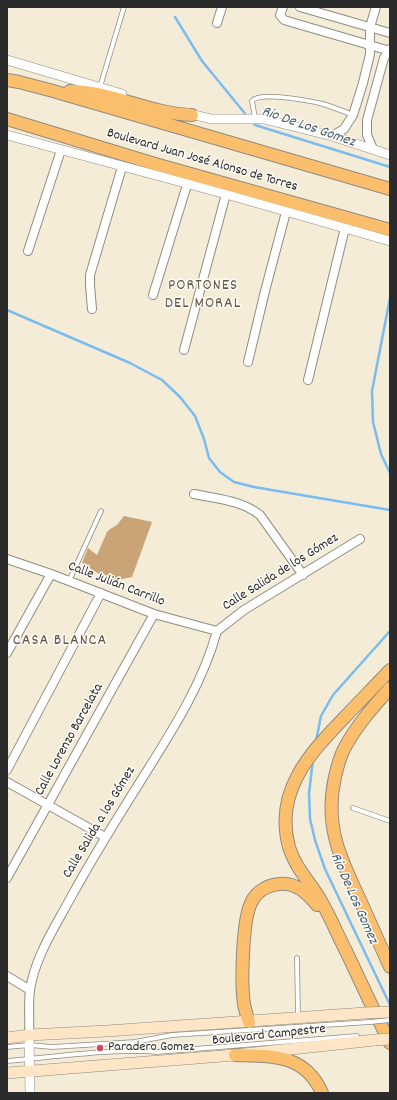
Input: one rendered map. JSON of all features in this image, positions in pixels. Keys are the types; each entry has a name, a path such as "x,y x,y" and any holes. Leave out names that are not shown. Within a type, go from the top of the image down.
{"main road":[{"name":"Boulevard Juan José Alonso de Torres","path":"7,80 53,91 390,189"},
{"path":"53,91 92,93 162,112 192,115"},
{"name":"Boulevard Juan José Alonso de Torres","path":"7,119 388,235"},
{"path":"390,670 317,746 303,765 291,788 287,808 286,828 289,848 299,869 322,902 390,1043"},
{"path":"390,688 370,710 354,731 343,750 336,769 331,792 331,814 339,852 390,967"},
{"path":"249,1022 244,1004 243,992 245,932 246,914 256,894 264,888 278,884 290,884 298,887 314,901 336,932"},
{"name":"Boulevard Campestre","path":"7,1038 30,1040 298,1018 368,1018 390,1012"},
{"name":"Boulevard Campestre","path":"7,1073 235,1055 372,1037 390,1039"},
{"path":"235,1055 268,1056 291,1061 304,1068 313,1076 322,1093"}],"street":[{"path":"217,23 222,7"},
{"path":"283,7 280,15 284,20 390,50 380,70 367,120 367,135 373,149"},
{"path":"300,7 390,33"},
{"path":"332,136 344,129 353,115 370,54 370,27 376,7"},
{"path":"7,60 192,115 211,119 264,119 332,136 390,155"},
{"name":"Boulevard Juan José Alonso de Torres","path":"7,135 187,185 226,194 345,228 388,235"},
{"path":"28,251 61,150"},
{"path":"92,309 90,275 122,167"},
{"path":"153,295 187,185"},
{"path":"184,350 226,194"},
{"path":"248,362 286,212"},
{"path":"308,380 345,228"},
{"path":"194,494 243,504 252,508 260,515 302,574"},
{"name":"Calle Salida de los Gómez","path":"217,631 244,610 360,539"},
{"name":"Calle Julián Carrillo","path":"7,559 51,574 154,614 217,631"},
{"path":"7,653 51,574"},
{"path":"7,770 101,594"},
{"name":"Calle Lorenzo Barcelata","path":"7,878 154,614"},
{"name":"Calle Salida a los Gómez","path":"30,1040 30,990 40,956 105,837 165,743 187,704 203,673 217,631"},
{"path":"7,782 105,837"},
{"path":"7,976 30,990"},
{"path":"30,1040 30,1093"}],"lane":[{"path":"100,87 124,7"},
{"path":"253,118 252,101 254,98 263,97 283,98 323,104 353,115"},
{"path":"69,581 101,511"},
{"path":"353,808 390,821"},
{"path":"297,958 298,1018"},
{"path":"7,1047 30,1040 52,1047 135,1042 172,1035 368,1018 390,1020"},
{"path":"372,1037 390,1034"},
{"path":"7,1061 99,1052 140,1050 156,1052 359,1036"}],"building":[{"path":"124,516 152,522 132,577 118,580 99,574 82,563 88,548 97,555 107,532 117,525"}],"waterway":[{"name":"Rio De Los Gomez","path":"175,17 202,61 247,116"},
{"name":"Rio De Los Gomez","path":"252,121 255,125 390,167"},
{"name":"Rio De Los Gomez","path":"390,298 372,391 373,422 381,454 390,473"},
{"path":"7,310 130,363 162,380 180,397 195,416 204,439 209,458 220,472 234,482 254,487 390,510"},
{"name":"Rio De Los Gomez","path":"316,741 321,716 333,695 390,631"},
{"name":"Rio De Los Gomez","path":"313,760 309,793 310,819 315,840 325,869 390,1005"}],"place":[{"name":"Paradero Gomez","path":"100,1048"}],"district":[{"name":"PORTONES DEL MORAL","path":"203,296"},
{"name":"CASA BLANCA","path":"60,642"}]}
